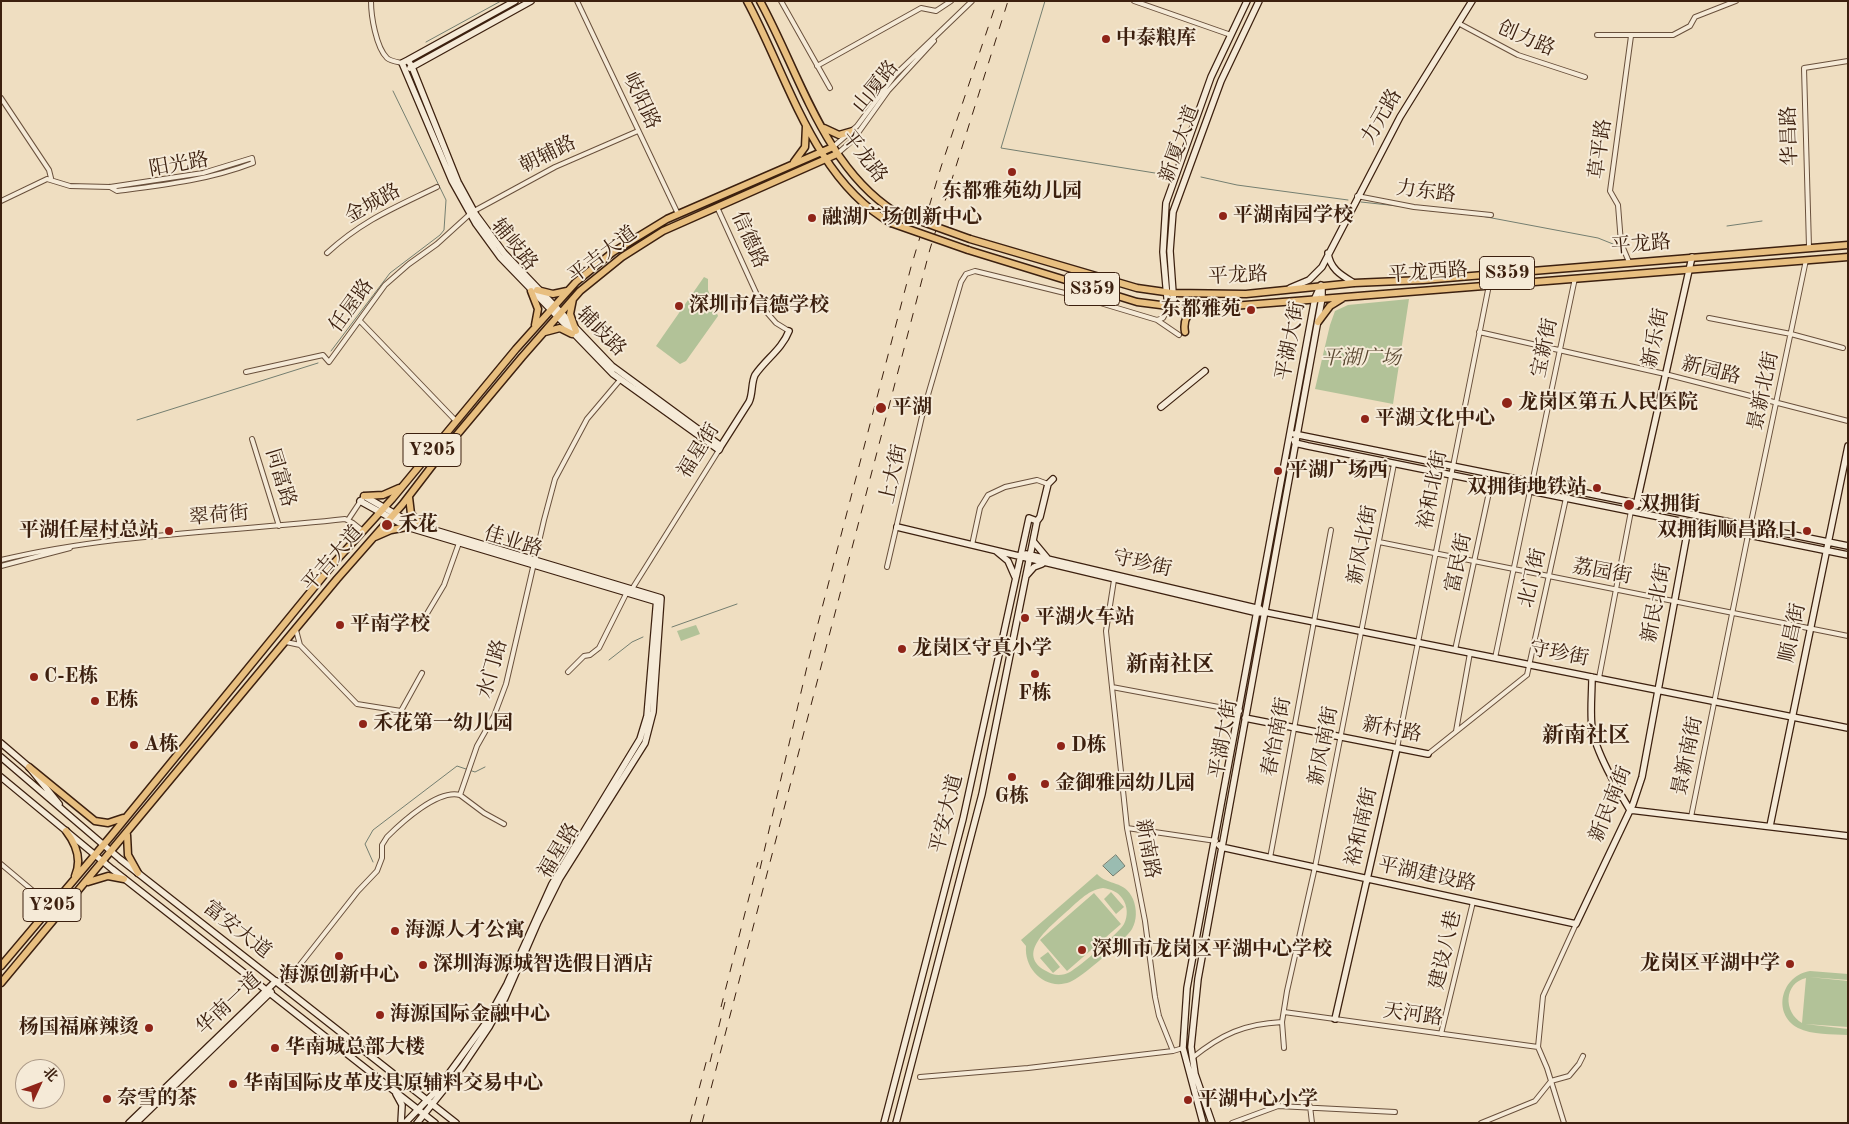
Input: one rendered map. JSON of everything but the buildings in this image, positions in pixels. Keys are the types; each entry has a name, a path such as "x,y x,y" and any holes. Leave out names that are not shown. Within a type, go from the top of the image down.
{"main road":[{"name":"平龙路","path":"747,1 825,161 858,199 891,223 968,250 1116,296 1170,307 1220,307"},
{"name":"平龙路","path":"760,1 832,147 867,190 895,212 970,239 1131,287 1169,292 1246,294 1354,282 1423,280 1848,245"},
{"path":"790,165 801,156 805,147 807,134 805,120"},
{"path":"820,124 829,132 839,136 853,131"},
{"name":"平吉大道","path":"1,966 104,845 350,545 570,289 612,252 678,214 832,147"},
{"name":"平吉大道","path":"1,983 112,852 296,628 391,517 540,335 576,295 611,264 642,243 717,206 825,161 837,154"},
{"name":"平龙西路","path":"1220,307 1848,257"},
{"path":"532,331 537,321 538,310 534,290 553,294 570,289"},
{"path":"540,335 555,328 574,332 570,310 576,295"},
{"path":"1318,322 1330,306 1349,296"},
{"path":"1182,334 1187,316 1200,308"},
{"path":"414,472 422,478"},
{"path":"362,499 388,493 404,484"},
{"path":"409,495 408,502 411,514 424,527"},
{"path":"368,542 385,532 407,527"},
{"path":"350,545 359,553"},
{"path":"30,767 95,821 115,822 130,813"},
{"path":"66,831 74,843 78,855 76,872 71,883"},
{"path":"128,832 126,840 128,855 138,873"},
{"path":"85,884 94,879 108,876 124,879"}],"street":[{"path":"371,1 373,24 385,54 390,60 402,63 409,69 531,1"},
{"path":"402,63 515,1"},
{"name":"岐阳路","path":"577,1 678,214"},
{"path":"781,1 830,88"},
{"path":"817,66 921,8 936,11 950,1"},
{"name":"山厦路","path":"832,147 853,131 889,82 972,1"},
{"path":"1134,1 1231,35"},
{"name":"新厦大道","path":"1170,307 1163,252 1166,203 1210,77 1247,1"},
{"name":"新厦大道","path":"1169,292 1173,212 1221,81 1259,1"},
{"name":"力元路","path":"1290,288 1317,274 1400,117 1472,1"},
{"path":"1597,35 1673,35 1690,26 1696,16 1736,1"},
{"name":"创力路","path":"1458,23 1518,55 1585,77"},
{"name":"草平路","path":"1629,262 1621,243 1618,205 1610,191 1631,36"},
{"name":"山厦路","path":"837,154 853,140 888,91 929,49 937,37"},
{"name":"辅歧路","path":"408,60 409,69 472,212 534,290 552,309"},
{"name":"华昌路","path":"1809,247 1804,68 1848,61"},
{"path":"1,98 49,170 50,178 42,180 1,201"},
{"name":"朝辅路","path":"472,212 554,167 638,131"},
{"name":"阳光路","path":"50,178 70,186 110,187 203,174 252,158 254,163 201,179 117,191 110,187"},
{"name":"金城路","path":"327,253 365,222 437,187"},
{"name":"力东路","path":"1357,196 1414,207 1491,215"},
{"name":"信德路","path":"717,206 763,308 776,323 789,331"},
{"name":"任屋路","path":"246,372 322,355 329,362 394,276 437,244 472,212"},
{"path":"1328,253 1329,260 1338,273 1354,282"},
{"name":"新乐街","path":"1638,504 1664,374 1687,270 1692,257"},
{"name":"景新北街","path":"1750,526 1806,260"},
{"name":"上大街","path":"887,566 924,412 961,282 966,274 975,271 1077,296 1157,320"},
{"name":"宝新街","path":"1532,482 1575,278"},
{"name":"裕和北街","path":"1418,642 1489,285"},
{"name":"平湖大街","path":"1203,1123 1183,1048 1187,988 1321,286"},
{"name":"平湖大街","path":"1212,1123 1198,1083 1192,1058 1193,1018 1198,979 1219,870 1220,847 1244,718 1260,611 1318,322 1319,298"},
{"path":"1157,320 1163,318 1170,307"},
{"path":"552,309 620,380 720,448"},
{"path":"1709,318 1791,334 1844,348"},
{"path":"1157,320 1182,334"},
{"path":"360,321 456,421"},
{"name":"福星街","path":"632,590 752,396 754,378 785,341 789,331"},
{"name":"辅歧路","path":"574,332 622,375 720,448"},
{"name":"新园路","path":"1479,332 1560,352 1664,374 1848,421"},
{"path":"1161,407 1205,370"},
{"name":"水门路","path":"460,795 470,762 503,694 548,502 561,464 587,419 620,380"},
{"path":"1294,434 1848,546"},
{"name":"同富路","path":"252,439 279,526"},
{"path":"1295,443 1848,555"},
{"name":"顺昌街","path":"1770,826 1848,446"},
{"name":"新风北街","path":"1362,631 1394,464"},
{"path":"972,545 980,508 988,495 1005,487 1036,480 1050,481"},
{"name":"平安大道","path":"896,1123 982,794 1037,520 1040,517 1050,481"},
{"name":"富民街","path":"1455,650 1492,483"},
{"path":"1495,658 1530,491"},
{"name":"北门街","path":"1529,664 1566,498"},
{"path":"362,499 348,520 362,531"},
{"name":"佳业路","path":"362,499 407,527 632,590 659,600"},
{"path":"1638,504 1631,511 1616,590 1596,678 1592,727 1595,741 1617,789 1630,810 1848,836"},
{"name":"佳业路","path":"391,517 626,594 659,600"},
{"name":"平安大道","path":"884,1123 954,855 1028,518 1037,520"},
{"name":"翠荷街","path":"75,546 102,541 348,520"},
{"name":"新民北街","path":"1657,690 1689,523"},
{"name":"守珍街","path":"897,527 1260,611"},
{"name":"春怡南街","path":"1270,858 1331,530"},
{"path":"1715,701 1748,535"},
{"path":"1025,578 1034,567 1047,562 1033,540"},
{"name":"荔园街","path":"1379,542 1848,636"},
{"path":"419,627 444,585 459,543"},
{"path":"1,560 51,548 75,546"},
{"path":"1,566 75,546"},
{"path":"994,550 1008,561 1016,578"},
{"name":"守珍街","path":"1047,562 1114,580 1260,611 1848,728"},
{"name":"新南路","path":"1114,580 1106,619 1127,828 1146,921 1155,997 1159,1016 1173,1051"},
{"path":"568,672 584,656 590,655 599,648 626,594"},
{"name":"福星路","path":"430,1102 492,1013 552,884 640,739 647,716 659,600"},
{"path":"296,628 300,645"},
{"name":"新风南街","path":"1284,1048 1282,1022 1287,992 1315,868 1362,631"},
{"path":"284,643 290,641 300,645 358,704 401,712 422,673"},
{"name":"裕和南街","path":"1334,1019 1397,748 1418,642"},
{"path":"1456,731 1470,653"},
{"name":"新村路","path":"1244,718 1428,754 1527,675 1529,664"},
{"path":"1112,686 1240,712"},
{"name":"新民南街","path":"1576,924 1630,810 1646,762 1657,690"},
{"name":"景新南街","path":"1691,817 1715,701"},
{"path":"1,743 30,767 66,813"},
{"name":"富安大道","path":"1,757 138,873 456,1123"},
{"name":"富安大道","path":"1,777 94,856 435,1123"},
{"path":"276,981 288,980 358,891 377,871 382,858 382,844 387,837 436,798 447,794 460,795 484,813 504,824"},
{"path":"1127,828 1216,841 1220,847"},
{"name":"平湖建设路","path":"1220,847 1576,924"},
{"path":"954,855 965,858"},
{"path":"1,864 52,906"},
{"name":"建设八巷","path":"1441,1034 1472,902"},
{"path":"1564,1123 1538,1047 1542,996 1576,924"},
{"path":"249,978 258,967"},
{"name":"华南一道","path":"129,1123 138,1120 268,992 276,981"},
{"path":"289,1008 296,998"},
{"name":"天河路","path":"1284,1012 1538,1047"},
{"path":"1192,1058 1217,1039 1236,1030 1260,1023 1282,1022"},
{"path":"920,1077 1028,1068 1173,1051 1183,1048"},
{"path":"1480,1123 1535,1101 1551,1081 1569,1076 1583,1056"},
{"path":"367,1070 375,1060"},
{"path":"392,1089 402,1105 401,1123"},
{"path":"405,1123 418,1110 430,1102"},
{"path":"417,1123 430,1102"},
{"path":"1232,1123 1278,1106 1310,1106 1395,1112"},
{"path":"1310,1106 1312,1123"}],"green space":[{"path":"704,277 708,279 708,290 718,316 686,361 680,364 656,346"},
{"name":"平湖广场","path":"1409,299 1393,404 1315,389 1335,311 1348,305"},
{"path":"696,625 700,634 681,641 677,631"},
{"path":"1097,874 1101,878 1126,889 1133,899 1136,914 1132,929 1103,958 1070,982 1053,984 1038,976 1029,963 1026,955 1026,946 1021,940","holes":["1103,888 1114,891 1122,898 1125,904 1126,918 1121,928 1090,957 1067,973 1056,975 1038,965 1034,958 1034,950 1044,933 1087,894"]},
{"path":"1111,892 1124,907 1116,914 1104,899"},
{"path":"1094,893 1121,924 1067,971 1040,940"},
{"path":"1048,952 1060,967 1053,973 1040,958"},
{"path":"1810,971 1848,974 1848,980 1809,977 1848,981 1848,1027 1805,1024 1848,1029 1848,1035 1809,1032 1798,1028 1790,1021 1785,1013 1783,995 1793,979 1800,974","holes":["1806,978 1802,1023 1792,1012 1789,998 1793,986"]}],"water":[{"path":"1116,855 1125,866 1113,876 1103,866"}],"waterway":[{"path":"426,42 501,1"},
{"path":"1045,1 1001,148 1161,174"},
{"path":"331,351 390,273 444,230 446,200 393,91"},
{"path":"1201,177 1237,185 1348,200"},
{"path":"1361,202 1407,207"},
{"path":"1423,210 1476,215 1598,238 1613,244"},
{"path":"1727,226 1762,221"},
{"path":"137,420 318,363"},
{"path":"672,627 737,604"},
{"path":"609,660 632,642 643,637"},
{"path":"373,862 365,844 373,830 457,766 475,772 485,767"}],"railway":[{"path":"760,869 809,658 911,267 941,167 997,1"},
{"path":"702,1123 930,249 1008,1"},
{"path":"721,1007 758,862"},
{"path":"710,1062 725,1002"},
{"path":"690,1123 708,1055"}],"place":[{"name":"中泰粮库","path":"1106,39"},
{"name":"东都雅苑幼儿园","path":"1012,172"},
{"name":"平湖南园学校","path":"1223,216"},
{"name":"融湖广场创新中心","path":"812,218"},
{"name":"深圳市信德学校","path":"679,306"},
{"name":"东都雅苑","path":"1251,310"},
{"name":"龙岗区第五人民医院","path":"1507,403"},
{"name":"平湖","path":"881,408"},
{"name":"平湖文化中心","path":"1365,419"},
{"name":"平湖广场西","path":"1278,471"},
{"name":"双拥街地铁站","path":"1597,488"},
{"name":"双拥街","path":"1629,505"},
{"name":"禾花","path":"387,525"},
{"name":"平湖任屋村总站","path":"169,531"},
{"name":"双拥街顺昌路口","path":"1807,531"},
{"name":"平湖火车站","path":"1025,618"},
{"name":"平南学校","path":"340,625"},
{"name":"龙岗区守真小学","path":"902,649"},
{"name":"F栋","path":"1035,674"},
{"name":"C-E栋","path":"34,677"},
{"name":"E栋","path":"95,701"},
{"name":"禾花第一幼儿园","path":"363,724"},
{"name":"A栋","path":"134,745"},
{"name":"D栋","path":"1061,746"},
{"name":"G栋","path":"1012,777"},
{"name":"金御雅园幼儿园","path":"1045,784"},
{"name":"海源人才公寓","path":"395,931"},
{"name":"深圳市龙岗区平湖中心学校","path":"1082,950"},
{"name":"海源创新中心","path":"339,956"},
{"name":"龙岗区平湖中学","path":"1790,964"},
{"name":"深圳海源城智选假日酒店","path":"423,965"},
{"name":"海源国际金融中心","path":"380,1015"},
{"name":"杨国福麻辣烫","path":"149,1028"},
{"name":"华南城总部大楼","path":"275,1048"},
{"name":"华南国际皮革皮具原辅料交易中心","path":"233,1084"},
{"name":"奈雪的茶","path":"107,1099"},
{"name":"平湖中心小学","path":"1188,1100"}],"district":[{"name":"新南社区","path":"1170,665"},
{"name":"新南社区","path":"1586,736"}]}
